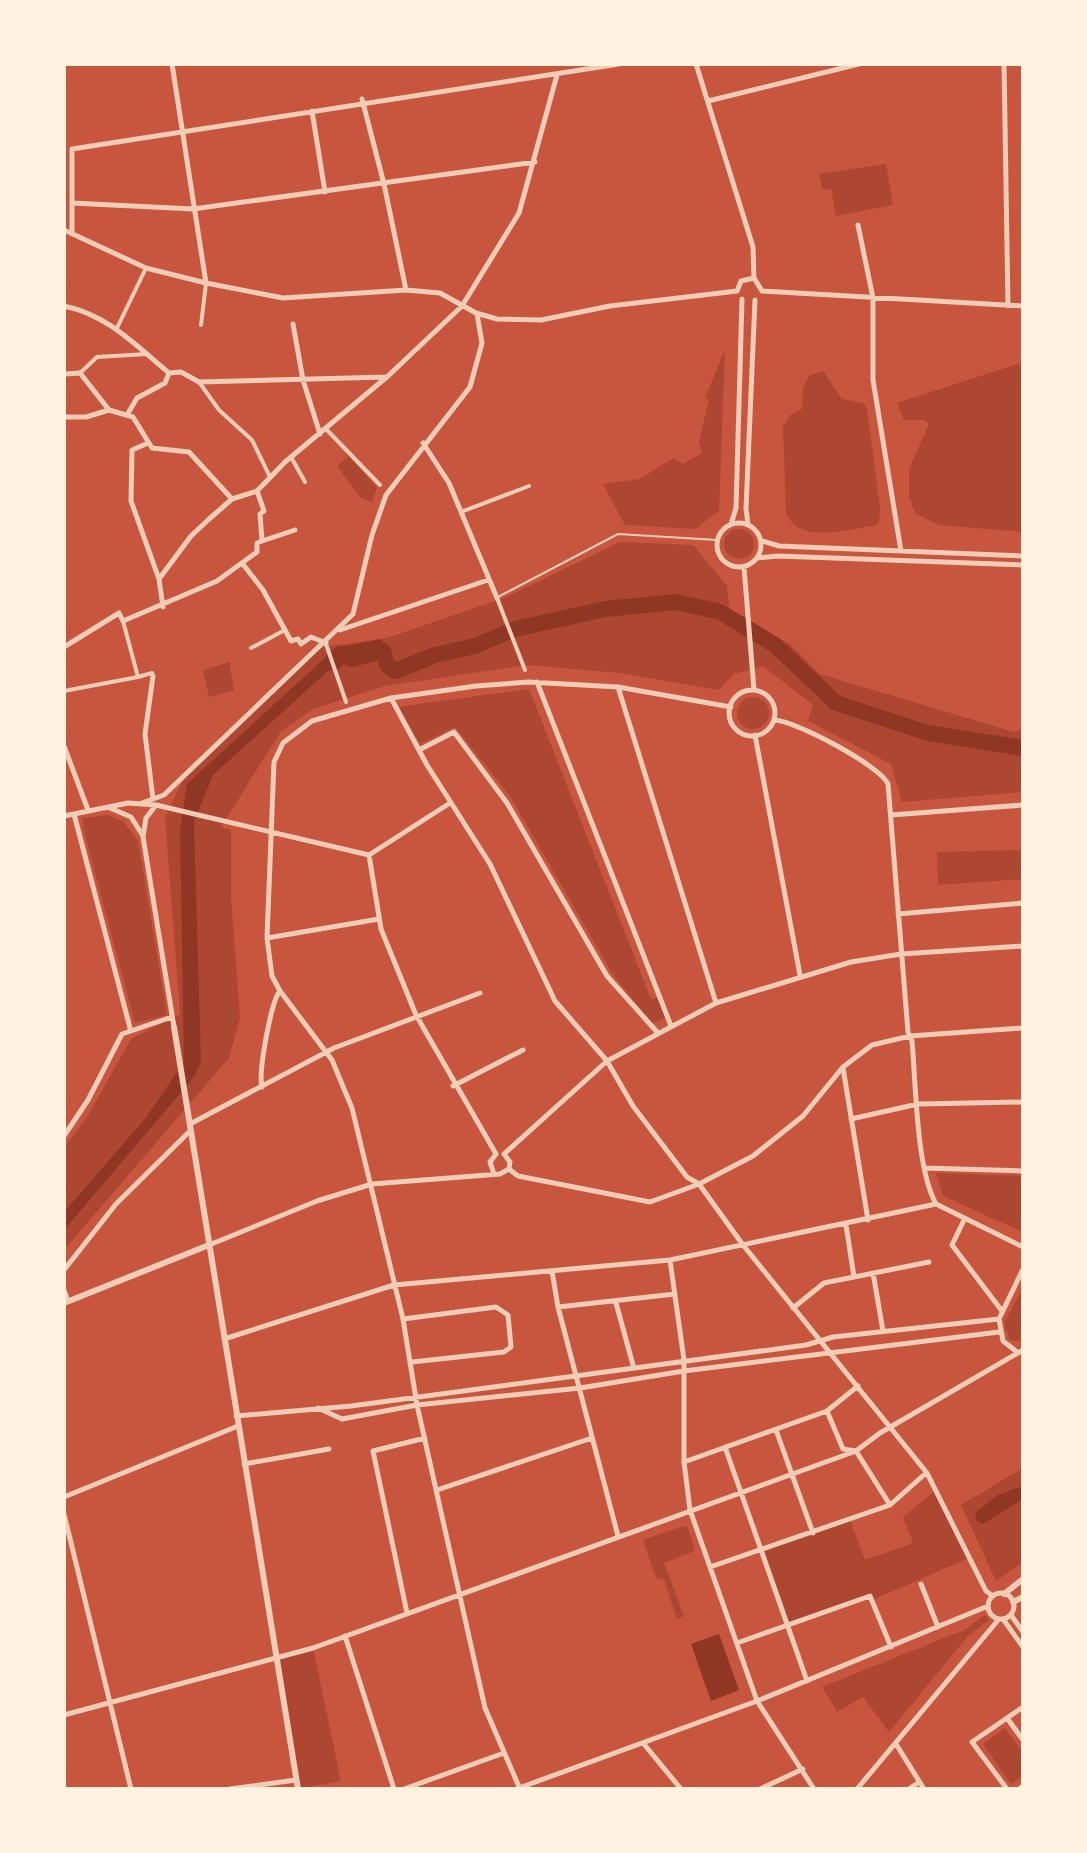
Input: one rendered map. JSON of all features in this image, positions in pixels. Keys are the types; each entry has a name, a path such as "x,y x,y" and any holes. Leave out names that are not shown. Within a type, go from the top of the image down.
{"street":[{"path":"172,64 206,283 201,325"},
{"path":"72,232 72,149 619,64"},
{"path":"696,64 753,247 754,278 762,291"},
{"path":"708,101 859,64"},
{"path":"1004,64 1008,306"},
{"path":"159,579 191,536 232,499 257,491 291,457 388,376 462,305 513,225 535,162 557,75"},
{"path":"363,102 406,290"},
{"path":"312,111 325,192"},
{"path":"72,203 193,209 535,162"},
{"path":"858,225 873,298 873,380 901,551"},
{"path":"64,230 146,268 206,283 283,298 406,290 440,293 476,313 497,319 541,320 610,306 737,291"},
{"path":"117,328 146,268"},
{"path":"737,291 741,281 754,278"},
{"path":"737,291 742,299 736,508 731,524 717,540 723,560 744,567"},
{"path":"762,291 1023,306"},
{"path":"762,291 755,300 746,509 748,524 762,541 779,546 1023,556"},
{"path":"742,299 755,300"},
{"path":"64,306 89,311 117,328 169,373 181,372 199,382 219,410 252,440 270,477"},
{"path":"298,1789 143,837 146,818 164,795 328,642 353,614 372,535 386,495 423,443 470,387 482,343 476,313"},
{"path":"293,324 303,380 320,434"},
{"path":"64,374 80,373 97,357 147,354"},
{"path":"80,373 109,410"},
{"path":"127,415 137,398 165,383 169,373"},
{"path":"199,382 388,376"},
{"path":"64,417 86,417 109,410 133,417 148,443 164,451 189,452 232,499"},
{"path":"326,429 380,485"},
{"path":"148,443 132,450 131,501 159,579 163,607"},
{"path":"423,443 449,483 525,670"},
{"path":"291,457 305,482"},
{"path":"461,512 529,486"},
{"path":"257,491 264,511 260,514 262,541"},
{"path":"731,524 748,524"},
{"path":"123,621 163,607 217,581 257,552 257,543 295,530"},
{"path":"757,558 762,541"},
{"path":"744,567 757,558 778,556 1023,565"},
{"path":"242,563 291,641 298,639 301,644 311,637 328,642"},
{"path":"744,567 754,690"},
{"path":"339,630 488,580"},
{"path":"64,647 119,613 138,677"},
{"path":"251,648 285,630"},
{"path":"328,642 346,702"},
{"path":"64,691 152,673 145,734 157,803"},
{"path":"731,707 618,687 537,682 476,686 391,698 312,721 283,743 274,762 267,938 272,976 326,1053 352,1108 403,1319 417,1405 485,1708 519,1789 757,1701 891,1647 988,1606 993,1596"},
{"path":"537,682 671,1026"},
{"path":"618,687 716,1003"},
{"path":"754,690 771,700 774,720 767,730 755,735 737,729 730,718 737,696 754,690"},
{"path":"391,698 513,907 539,973 555,1001 607,1061 633,1106 687,1177 699,1184 793,1308 928,1472 986,1591 993,1596 1004,1594 1023,1579"},
{"path":"774,720 830,744 880,772 888,784 901,954 929,1192 936,1204 1023,1247"},
{"path":"419,750 454,732 507,803 607,976 658,1033"},
{"path":"755,735 800,975"},
{"path":"64,746 88,810"},
{"path":"64,816 102,807 157,803 369,855 450,803"},
{"path":"891,815 1023,805"},
{"path":"102,807 121,810 131,817 143,837"},
{"path":"74,814 130,1028"},
{"path":"369,855 379,919 416,1015 453,1086 496,1154"},
{"path":"898,914 1023,903"},
{"path":"267,938 379,919"},
{"path":"496,1154 504,1154 607,1061 716,1003 800,975 901,954 1023,946"},
{"path":"262,1087 259,1075 269,1038 273,999 280,991"},
{"path":"64,1270 116,1204 190,1127 326,1053 416,1015 480,993"},
{"path":"64,1136 88,1100 122,1034 130,1028 172,1017"},
{"path":"509,1169 518,1176 650,1202 699,1184 753,1156 780,1137 803,1116 843,1067 872,1045 910,1036 1023,1028"},
{"path":"453,1086 523,1050"},
{"path":"843,1067 868,1220"},
{"path":"851,1119 918,1104 1023,1102"},
{"path":"493,1172 490,1162 496,1154"},
{"path":"504,1154 509,1159 509,1169"},
{"path":"925,1168 1023,1171"},
{"path":"64,1290 66,1302 317,1201 372,1184 503,1173 509,1169"},
{"path":"224,1339 394,1285 670,1260 936,1204"},
{"path":"965,1218 952,1245 1002,1311"},
{"path":"846,1225 854,1277"},
{"path":"670,1260 684,1360 684,1462 690,1510 757,1701 814,1789"},
{"path":"793,1308 824,1283 929,1262"},
{"path":"64,1715 276,1660 856,1451 1020,1351 1003,1341 999,1319 1023,1269"},
{"path":"552,1271 558,1307 618,1536"},
{"path":"873,1273 883,1331"},
{"path":"558,1307 616,1303 675,1294"},
{"path":"616,1303 633,1365"},
{"path":"403,1319 496,1307 508,1315 511,1347 504,1352 412,1362"},
{"path":"236,1416 351,1406 633,1365 822,1342 833,1337 999,1319"},
{"path":"313,1407 342,1419 417,1405 580,1388 684,1371 999,1332"},
{"path":"684,1462 827,1411 858,1386"},
{"path":"827,1411 843,1449 856,1451 890,1505"},
{"path":"64,1497 238,1426"},
{"path":"776,1430 813,1533"},
{"path":"407,1613 373,1451 425,1438"},
{"path":"437,1490 592,1438"},
{"path":"725,1447 807,1681"},
{"path":"244,1464 329,1449"},
{"path":"710,1567 890,1505 928,1472"},
{"path":"64,1514 131,1789"},
{"path":"921,1584 938,1627"},
{"path":"1004,1594 1013,1602"},
{"path":"737,1643 870,1596 891,1647"},
{"path":"1013,1602 1023,1597"},
{"path":"1013,1602 1011,1615 1023,1632"},
{"path":"988,1606 991,1615 1001,1619 1023,1647"},
{"path":"857,1789 1001,1619 1011,1615"},
{"path":"345,1636 394,1789"},
{"path":"1007,1789 972,1742 1023,1707"},
{"path":"1007,1718 1023,1740"},
{"path":"643,1743 681,1789"},
{"path":"896,1744 924,1789"},
{"path":"404,1789 504,1753"},
{"path":"760,1789 803,1769"},
{"path":"230,1789 296,1780"},
{"path":"909,1789 919,1782"}],"lane":[{"path":"497,598 618,534 717,540"}],"shaded area":[{"path":"886,164 893,205 836,216 831,188 823,190 819,174"},
{"path":"725,349 719,511 695,529 625,525 603,484 640,479 673,458 683,464 702,453 699,442 709,399 705,398"},
{"path":"1023,362 1023,532 939,525 915,513 909,496 909,469 929,424 924,420 904,420 897,403"},
{"path":"823,371 842,399 863,403 867,409 880,508 879,523 874,526 838,532 813,532 792,523 786,513 783,427 790,415 802,409 803,388 809,376"},
{"path":"349,456 377,488 372,502 361,498 337,466"},
{"path":"739,529 750,533 754,544 750,555 739,559 728,555 724,544 728,533"},
{"path":"620,542 693,545 727,586 729,608 791,645 820,674 1014,732 1023,729 1023,792 902,802 891,764 808,721 813,705 763,666 734,674 719,690 620,673 527,665 385,686 313,709 281,731 221,827 231,830 231,896 240,1018 229,1058 64,1250 64,1148 89,1114 131,1039 180,1014 165,817 184,779 318,648 387,638 504,598"},
{"path":"381,639 384,644 353,651 339,669 328,671 213,775 194,822 201,1061 195,1076 64,1230 64,1212 145,1119 184,1062 180,831 187,784 336,648"},
{"path":"229,662 234,690 209,697 203,670"},
{"path":"529,689 651,999 658,997 665,1018 652,1024 612,973 510,796 455,727 420,744 398,707"},
{"path":"753,697 765,701 769,713 765,725 753,729 741,725 737,713 741,701"},
{"path":"108,815 124,822 138,841 167,1015 135,1023 83,827 83,818"},
{"path":"1023,850 1023,879 938,885 937,852"},
{"path":"936,1173 1023,1176 1023,1232 943,1196"},
{"path":"1023,1288 1023,1341 1010,1340 1004,1323"},
{"path":"1023,1468 1023,1562 996,1581 961,1505"},
{"path":"1023,1486 1023,1499 983,1524 977,1521 975,1513 998,1495"},
{"path":"936,1490 971,1557 872,1600 871,1596 788,1625 761,1549 850,1520 865,1560 913,1543 903,1517"},
{"path":"683,1526 688,1528 695,1551 664,1563 684,1616 677,1619 664,1580 656,1578 643,1540"},
{"path":"985,1615 989,1620 968,1636 889,1732 863,1697 837,1712 822,1687 964,1630"},
{"path":"719,1634 739,1690 711,1701 691,1644"},
{"path":"313,1648 341,1781 298,1789 276,1660"},
{"path":"1005,1728 1023,1753 1023,1775 1011,1784 983,1744"}],"waterway":[{"path":"332,661 340,654 352,659 383,651 387,665 396,671 435,655 475,646 515,629 605,609 676,602 720,612 775,645 836,703 928,733 1023,748"}]}
